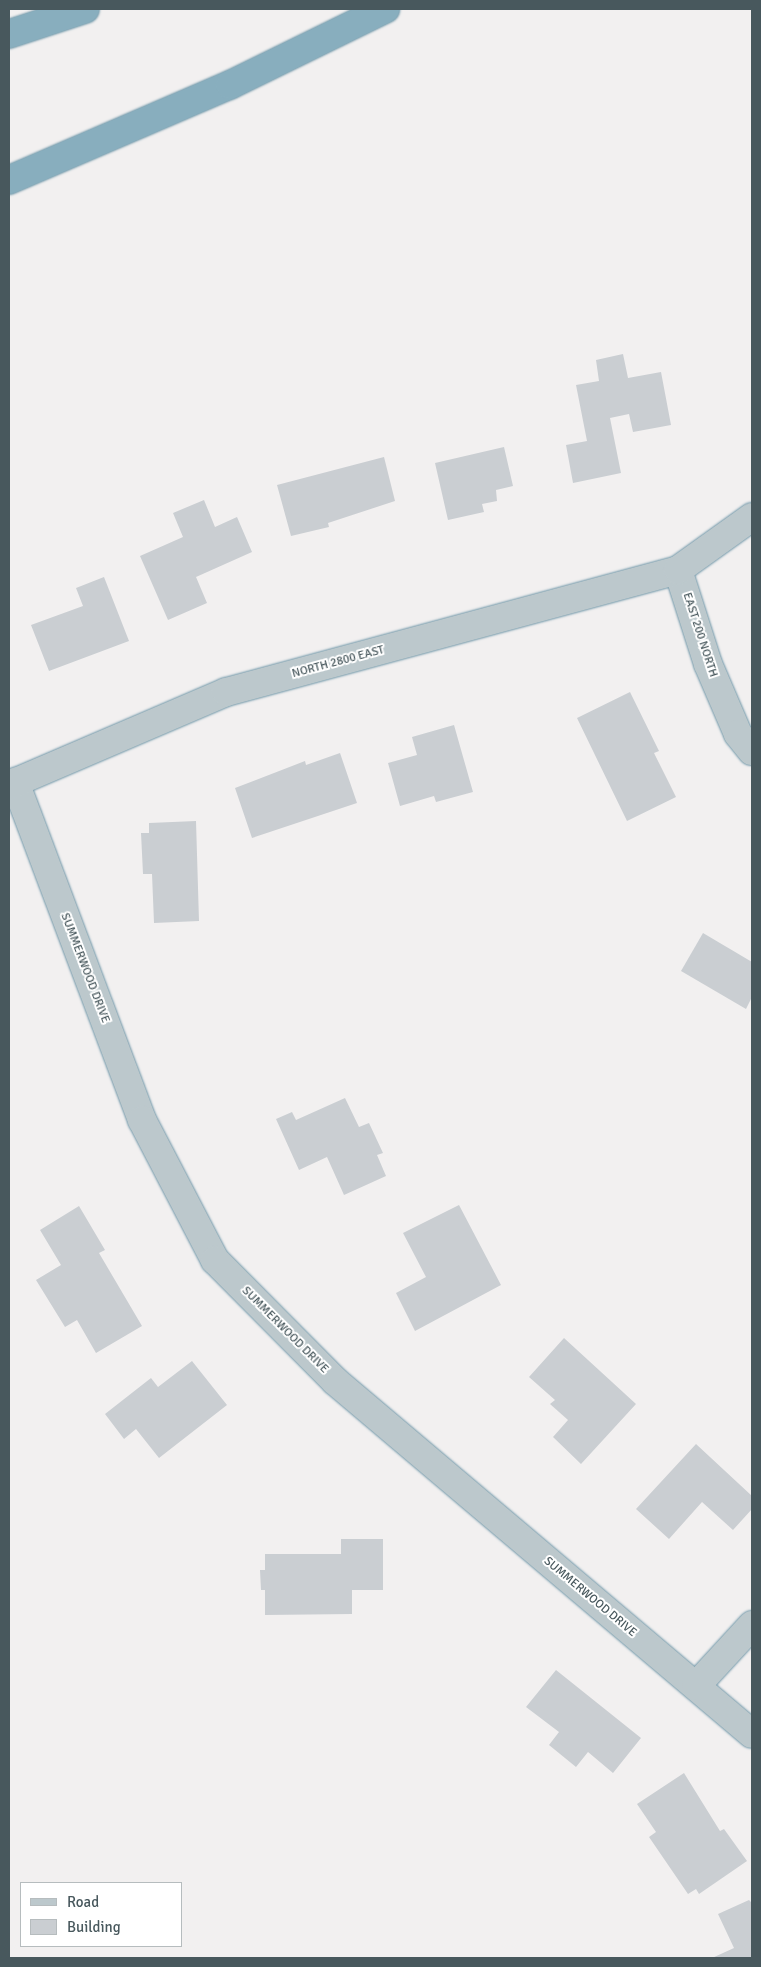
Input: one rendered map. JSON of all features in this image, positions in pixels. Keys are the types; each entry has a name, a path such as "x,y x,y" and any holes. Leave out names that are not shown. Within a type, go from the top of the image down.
{"highway":[{"path":"9,34 85,9"},
{"path":"9,180 230,85 385,9"}],"street":[{"path":"678,570 752,517"},
{"name":"EAST 200 NORTH","path":"678,570 708,664 738,734 752,751"},
{"name":"NORTH 2800 EAST","path":"12,784 226,692 678,570"},
{"name":"SUMMERWOOD DRIVE","path":"12,784 142,1120 215,1260 335,1380 752,1734"},
{"path":"696,1686 752,1625"}],"building":[{"path":"623,354 628,378 661,372 671,425 633,432 629,414 610,418 621,473 573,483 566,445 587,441 576,385 599,381 596,360"},
{"path":"504,447 513,486 496,490 497,501 482,504 484,512 448,520 435,463"},
{"path":"384,457 395,501 328,523 329,527 291,536 277,485"},
{"path":"204,500 215,527 237,517 252,552 196,577 207,603 168,620 140,556 183,537 173,513"},
{"path":"104,577 129,641 49,671 31,625 83,606 76,588"},
{"path":"630,692 659,751 654,753 676,797 627,821 577,718"},
{"path":"454,725 473,792 436,802 434,796 400,806 388,763 417,755 412,737"},
{"path":"340,753 357,803 252,838 235,788 305,761 306,765"},
{"path":"196,821 199,921 154,923 152,874 143,874 141,833 149,833 149,823"},
{"path":"703,933 752,962 752,997 746,1009 681,971"},
{"path":"345,1098 359,1127 369,1123 383,1153 377,1155 386,1176 344,1195 327,1157 299,1170 276,1119 292,1112 296,1120"},
{"path":"459,1205 501,1285 415,1331 396,1293 426,1277 403,1233"},
{"path":"79,1206 105,1250 99,1253 142,1326 96,1353 77,1320 65,1327 36,1280 61,1265 40,1230"},
{"path":"564,1338 636,1404 581,1464 553,1437 568,1420 550,1404 555,1400 529,1377"},
{"path":"192,1361 227,1405 159,1458 136,1429 124,1439 105,1414 151,1378 158,1387"},
{"path":"696,1444 752,1496 752,1509 733,1530 702,1502 669,1539 636,1509"},
{"path":"341,1539 383,1539 383,1590 352,1590 352,1614 265,1615 265,1590 261,1590 260,1570 265,1570 265,1554 341,1554"},
{"path":"556,1670 641,1738 613,1773 588,1752 576,1767 549,1745 559,1732 526,1707"},
{"path":"684,1773 720,1831 724,1829 747,1861 699,1894 696,1889 688,1894 649,1837 656,1832 637,1804"},
{"path":"749,1900 752,1903 752,1958 712,1958 734,1948 718,1914"}]}
